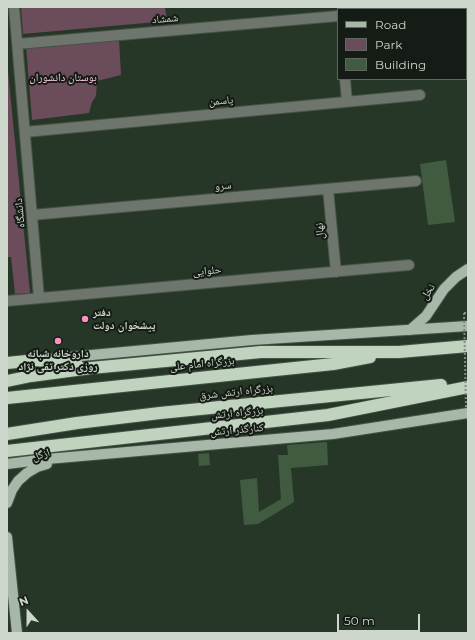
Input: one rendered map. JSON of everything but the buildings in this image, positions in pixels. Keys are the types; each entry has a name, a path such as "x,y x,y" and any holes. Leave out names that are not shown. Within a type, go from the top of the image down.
{"highway":[{"path":"7,381 31,376 91,368 261,352 399,352 468,346"},
{"name":"بزرگراه امام علی","path":"7,398 333,364 399,352"},
{"path":"7,363 38,360 91,368"},
{"name":"بزرگراه ارتش شرق","path":"7,434 77,423 160,413 468,383"},
{"name":"بزرگراه ارتش","path":"7,451 328,416 468,387"}],"main road":[{"name":"نخل","path":"410,330 426,316 444,289 456,277 468,269"},
{"path":"38,360 344,333 468,326"},
{"path":"182,359 233,342"},
{"name":"کنارگذر ارتش","path":"7,464 333,434 467,411"},
{"name":"ازگل","path":"7,502 18,481 36,467 50,463 99,455"},
{"path":"7,537 17,633"}],"street":[{"name":"دانشگاه","path":"14,7 39,298"},
{"name":"شمشاد","path":"17,44 337,16"},
{"path":"346,80 347,102"},
{"name":"یاسمن","path":"25,132 420,95"},
{"name":"سرو","path":"32,215 416,181"},
{"name":"نهال","path":"328,189 336,272"},
{"name":"حلوایی","path":"7,301 409,265"}],"path":[{"path":"467,411 464,313 468,313"}],"green space":[{"path":"21,7 165,7 167,21 23,34"},
{"name":"بوستان دانشوران","path":"119,39 121,75 97,81 96,96 92,102 89,113 32,120 26,46"},
{"path":"7,61 30,293 15,294 11,257 7,257"}],"place":[{"name":"دفتر پیشخوان دولت","path":"85,319"},
{"name":"داروخانه شبانه روزی دکتر تقی نژاد","path":"58,341"}]}
